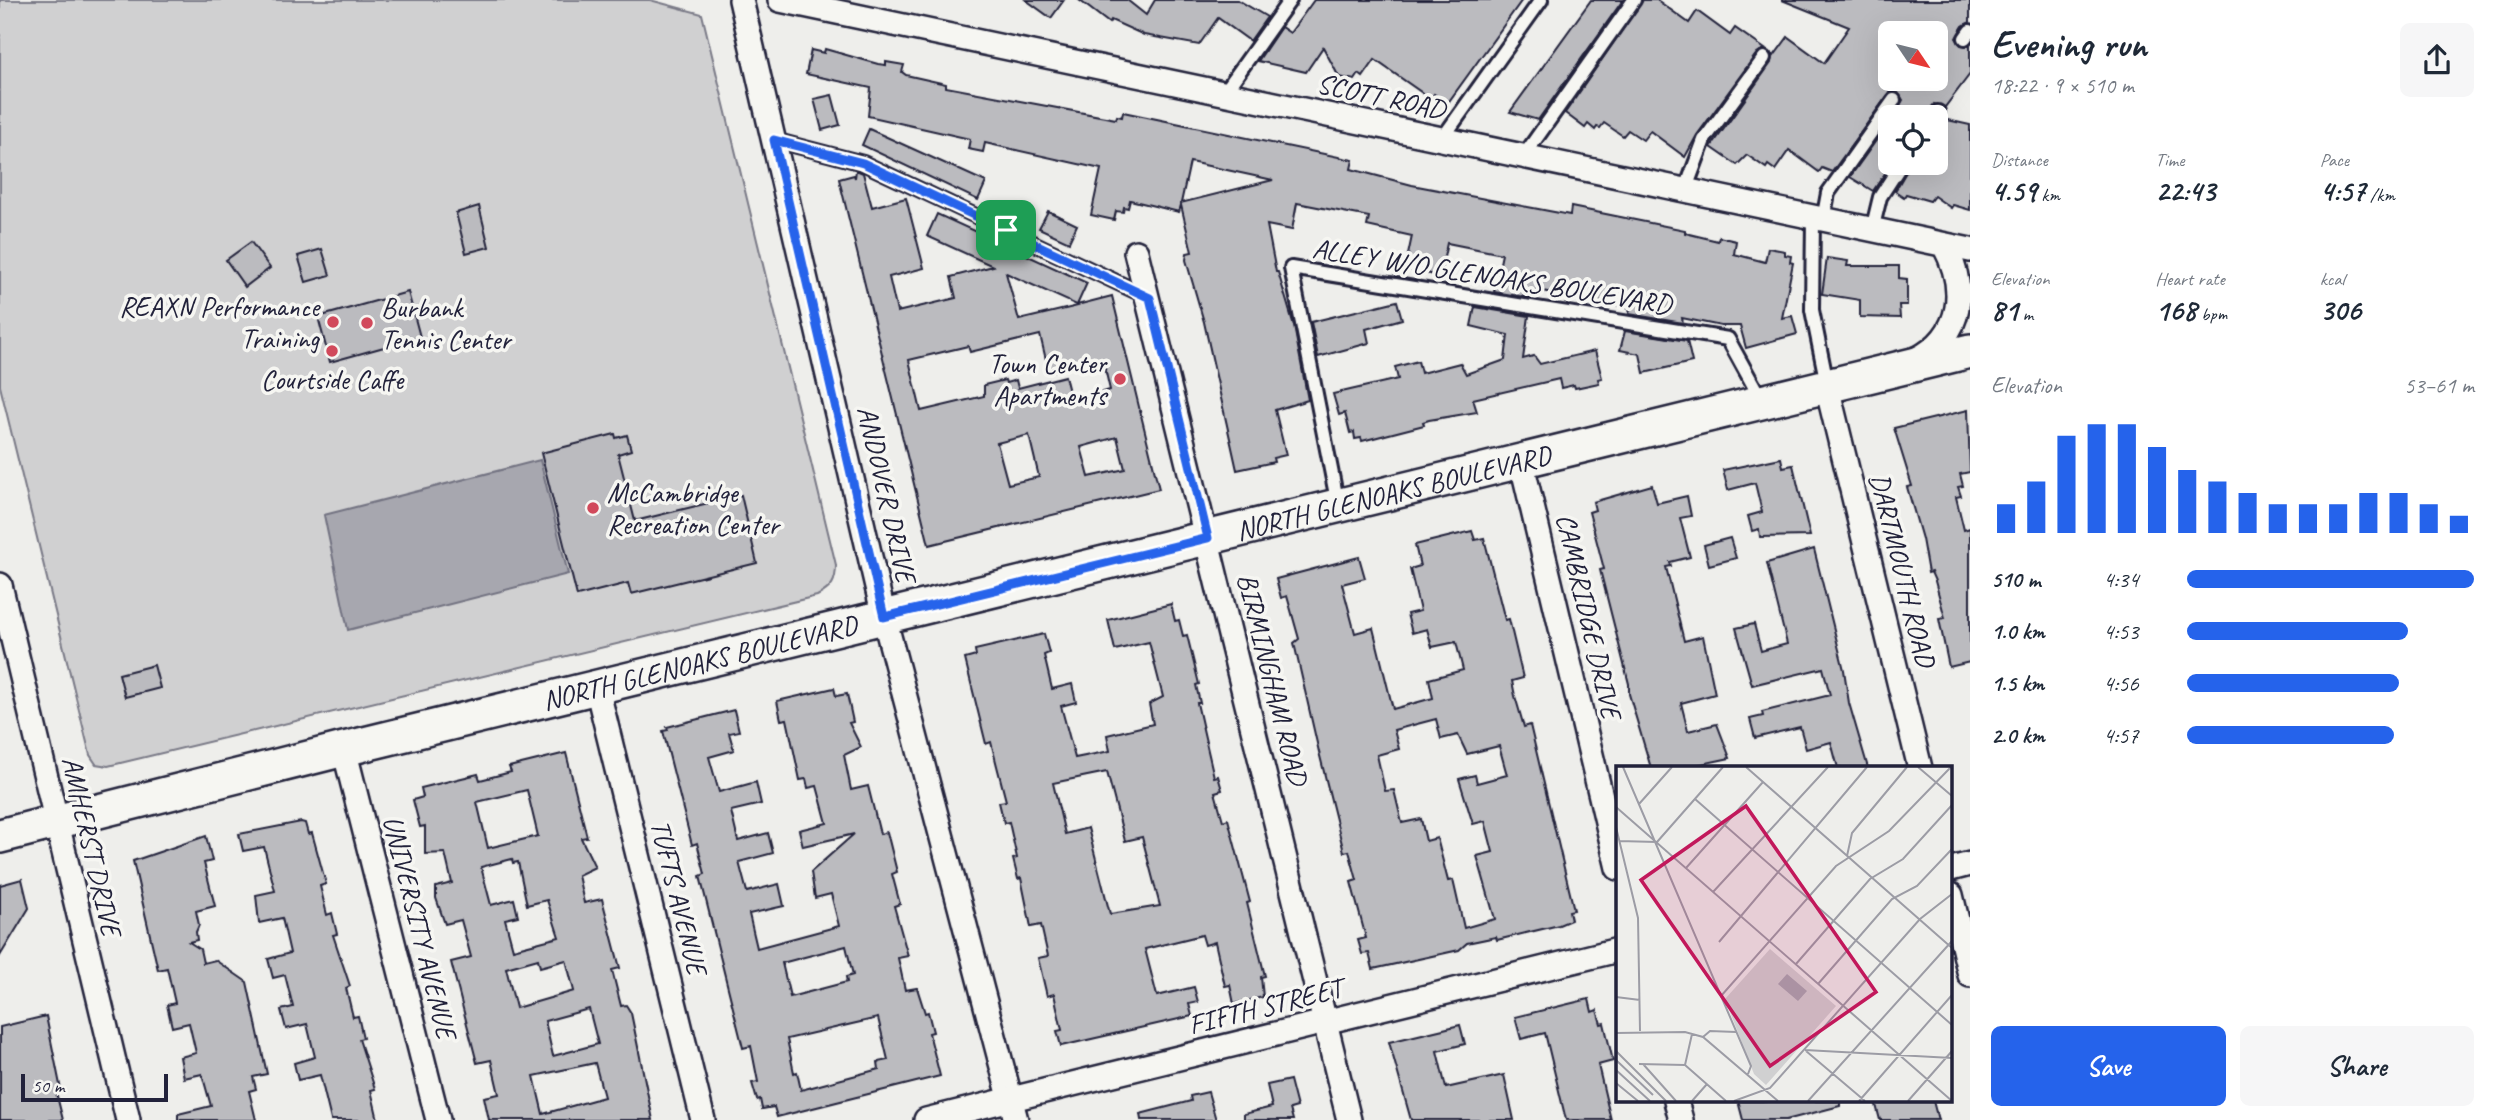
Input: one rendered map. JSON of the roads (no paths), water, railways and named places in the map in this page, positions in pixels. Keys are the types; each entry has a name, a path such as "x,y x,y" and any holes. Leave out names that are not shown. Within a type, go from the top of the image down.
{"main road":[{"name":"NORTH GLENOAKS BOULEVARD","path":"0,836 344,749 1970,351"}],"street":[{"name":"ANDOVER DRIVE","path":"741,0 884,617 1014,1110"},
{"name":"SCOTT ROAD","path":"780,0 1970,250"},
{"path":"1901,368 1929,353 1945,334 1958,307 1961,289 1955,267 1944,246"},
{"name":"BIRMINGHAM ROAD","path":"1136,252 1150,298 1349,1120"},
{"name":"DARTMOUTH ROAD","path":"1827,387 1920,766"},
{"name":"CAMBRIDGE DRIVE","path":"1521,460 1616,860"},
{"name":"AMHERST DRIVE","path":"0,585 128,1120"},
{"name":"TUFTS AVENUE","path":"597,688 703,1120"},
{"name":"UNIVERSITY AVENUE","path":"344,749 438,1120"},
{"path":"1952,869 1970,864"},
{"path":"1952,899 1970,975"},
{"name":"FIFTH STREET","path":"926,1120 1014,1110 1325,1022 1616,950"},
{"path":"1676,1102 1681,1120"}],"lane":[{"path":"1224,93 1290,0"},
{"path":"1442,139 1541,0"},
{"path":"1523,157 1634,0"},
{"path":"1685,191 1704,140 1765,58"},
{"path":"1827,387 1812,310 1818,219 1828,193 1894,100"},
{"path":"774,140 863,163 1150,298"},
{"path":"1872,230 1880,197 1894,175"},
{"name":"ALLEY W/O GLENOAKS BOULEVARD","path":"1338,506 1291,268 1728,339 1763,402"}],"place":[{"name":"REAXN Performance Training","path":"333,322"},
{"name":"Burbank Tennis Center","path":"367,323"},
{"name":"Courtside Caffe","path":"332,351"},
{"name":"Town Center Apartments","path":"1120,379"},
{"name":"McCambridge Recreation Center","path":"593,508"}]}
